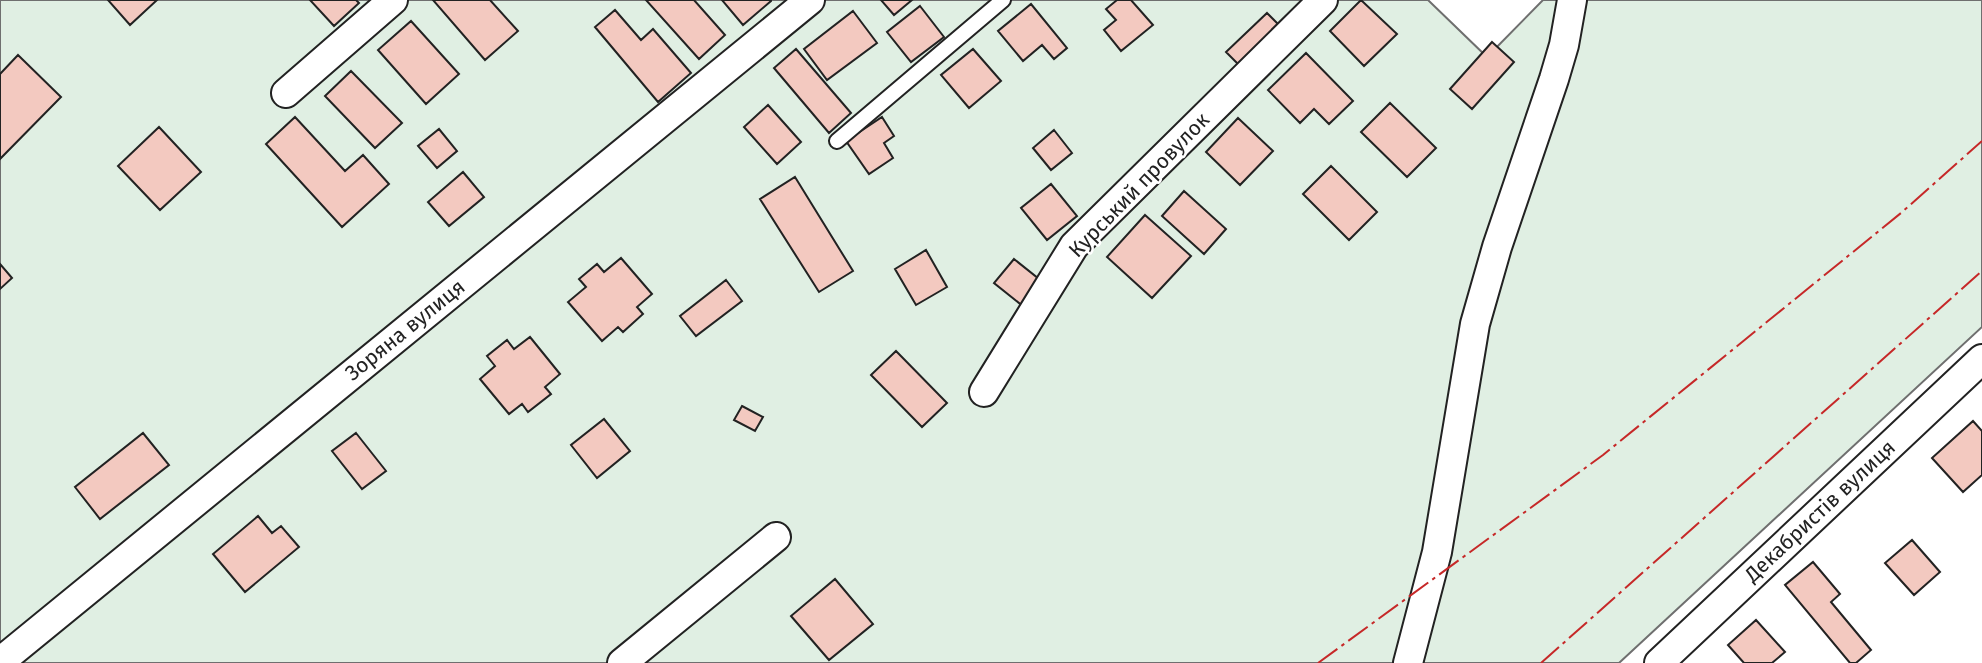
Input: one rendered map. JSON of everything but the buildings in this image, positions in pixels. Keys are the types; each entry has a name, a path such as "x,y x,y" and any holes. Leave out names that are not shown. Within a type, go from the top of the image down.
{"street":[{"path":"286,93 393,0"},
{"name":"Зоряна вулиця","path":"1,661 810,0"},
{"name":"Курський провулок","path":"984,392 1074,246 1323,0"},
{"path":"1408,663 1437,552 1475,324 1497,247 1554,79 1563,45 1569,1"},
{"name":"Декабристів вулиця","path":"1659,663 1982,359"},
{"path":"622,663 776,537"}],"lane":[{"path":"836,141 1003,0"}],"green space":[{"path":"0,0 1428,0 1487,57 1543,0 1982,0 1982,327 1619,663 0,663"}],"power":[{"path":"1318,663 1603,455 1901,213 1982,141"},
{"path":"1541,663 1982,271"}]}
